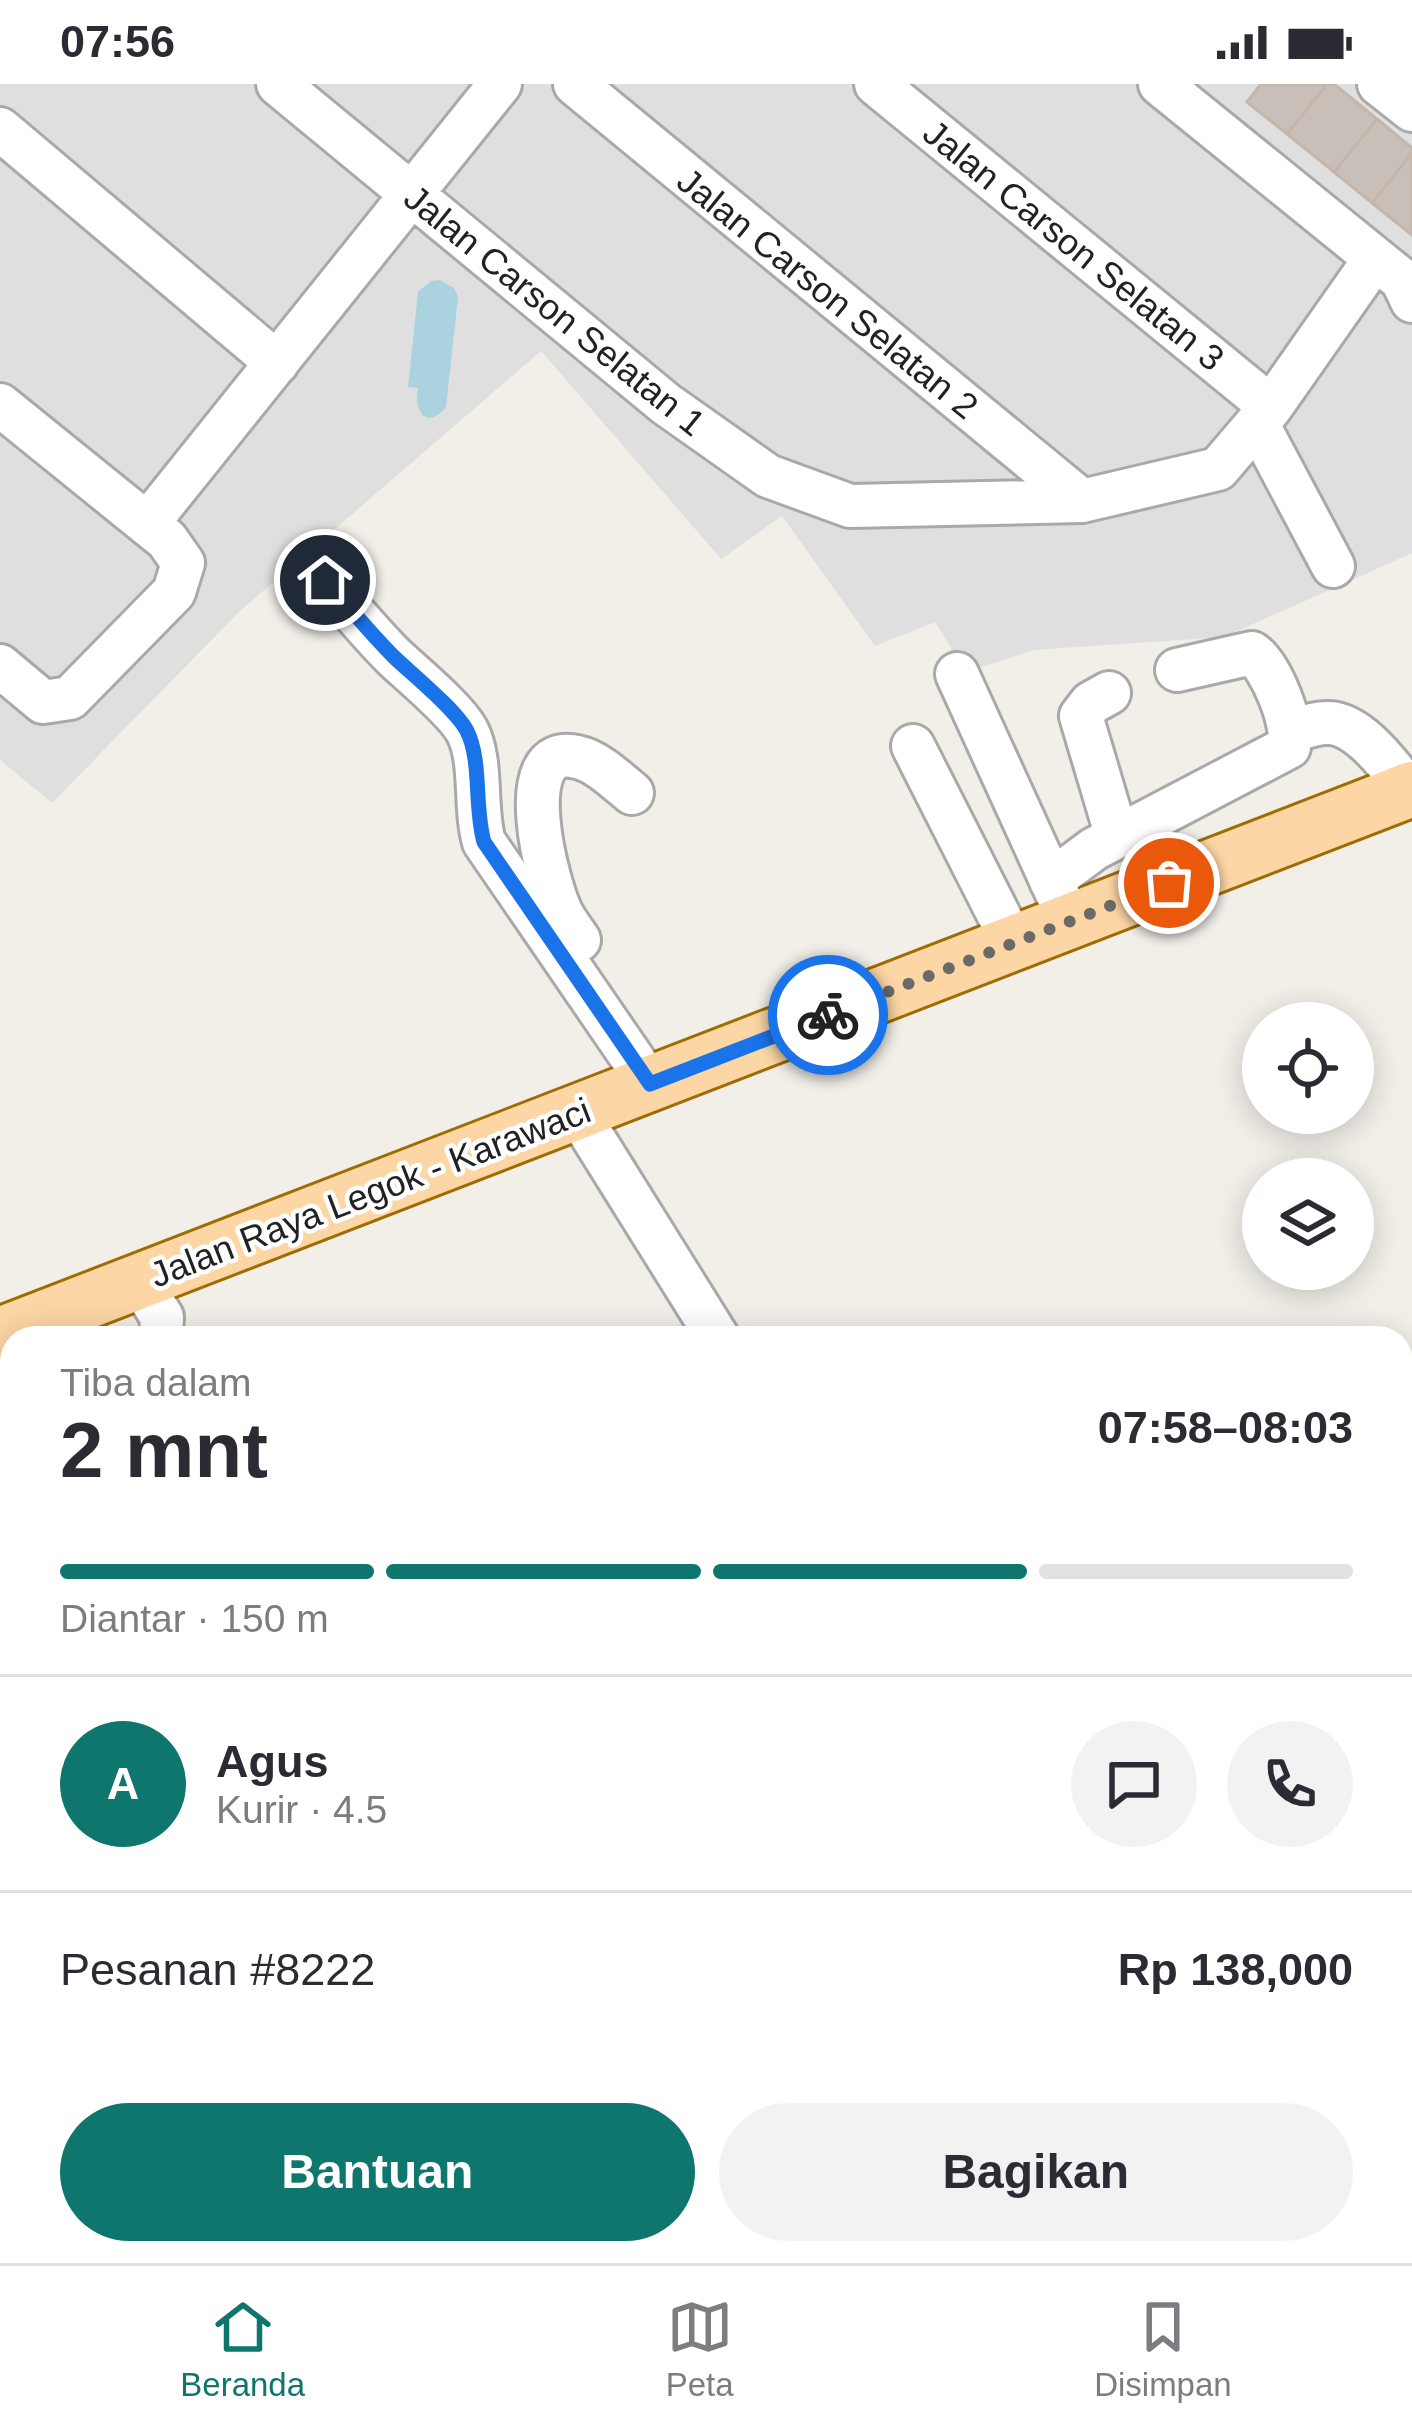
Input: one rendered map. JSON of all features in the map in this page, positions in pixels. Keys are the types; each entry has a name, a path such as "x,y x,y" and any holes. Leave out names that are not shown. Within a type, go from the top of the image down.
{"main road":[{"name":"Jalan Raya Legok - Karawaci","path":"23,1326 1012,943 1060,901 1410,790"}],"street":[{"name":"Jalan Carson Selatan 1","path":"278,84 666,404 768,476 850,506 1082,501"},
{"path":"147,524 500,84"},
{"name":"Jalan Carson Selatan 2","path":"575,84 1082,501"},
{"name":"Jalan Carson Selatan 3","path":"876,84 1264,415"},
{"path":"1160,84 1402,280 1412,301"},
{"path":"1379,84 1412,110"},
{"path":"0,129 277,363"},
{"path":"1082,501 1218,469 1264,415 1375,260"},
{"path":"0,405 167,540 183,563 174,592 70,698 43,702 1,669"},
{"path":"1264,415 1334,566"},
{"path":"325,580 389,652 457,716 469,734 484,842 659,1080"},
{"path":"1060,901 1094,849 1283,752 1292,740 1264,662 1252,653 1177,670"},
{"path":"957,674 1060,901"},
{"path":"1109,694 1091,703 1081,716 1117,837"},
{"path":"1291,731 1330,722 1352,730 1410,790"},
{"path":"913,746 1012,943"},
{"path":"632,793 576,756 558,757 544,768 538,790 539,831 562,914 621,1000 659,1080"},
{"path":"578,1112 711,1326"},
{"path":"139,1281 162,1317 162,1326"}],"shaded area":[{"path":"0,84 1412,84 1412,553 1224,637 1034,650 966,672 935,622 875,646 782,516 721,559 541,351 239,612 52,803 0,760"}],"water":[{"path":"440,280 454,288 458,297 446,407 427,418 418,404 418,388 408,387 418,292"}],"building":[{"path":"1261,84 1327,84 1287,134 1247,102"},
{"path":"1327,84 1334,84 1377,119 1334,172 1287,134"},
{"path":"1377,119 1412,153 1372,203 1334,172"},
{"path":"1412,153 1412,235 1372,203"}],"way so far":[{"path":"828,1015 1169,883"}],"route":[{"path":"325,580 469,734 484,842 650,1084 828,1015"}]}
